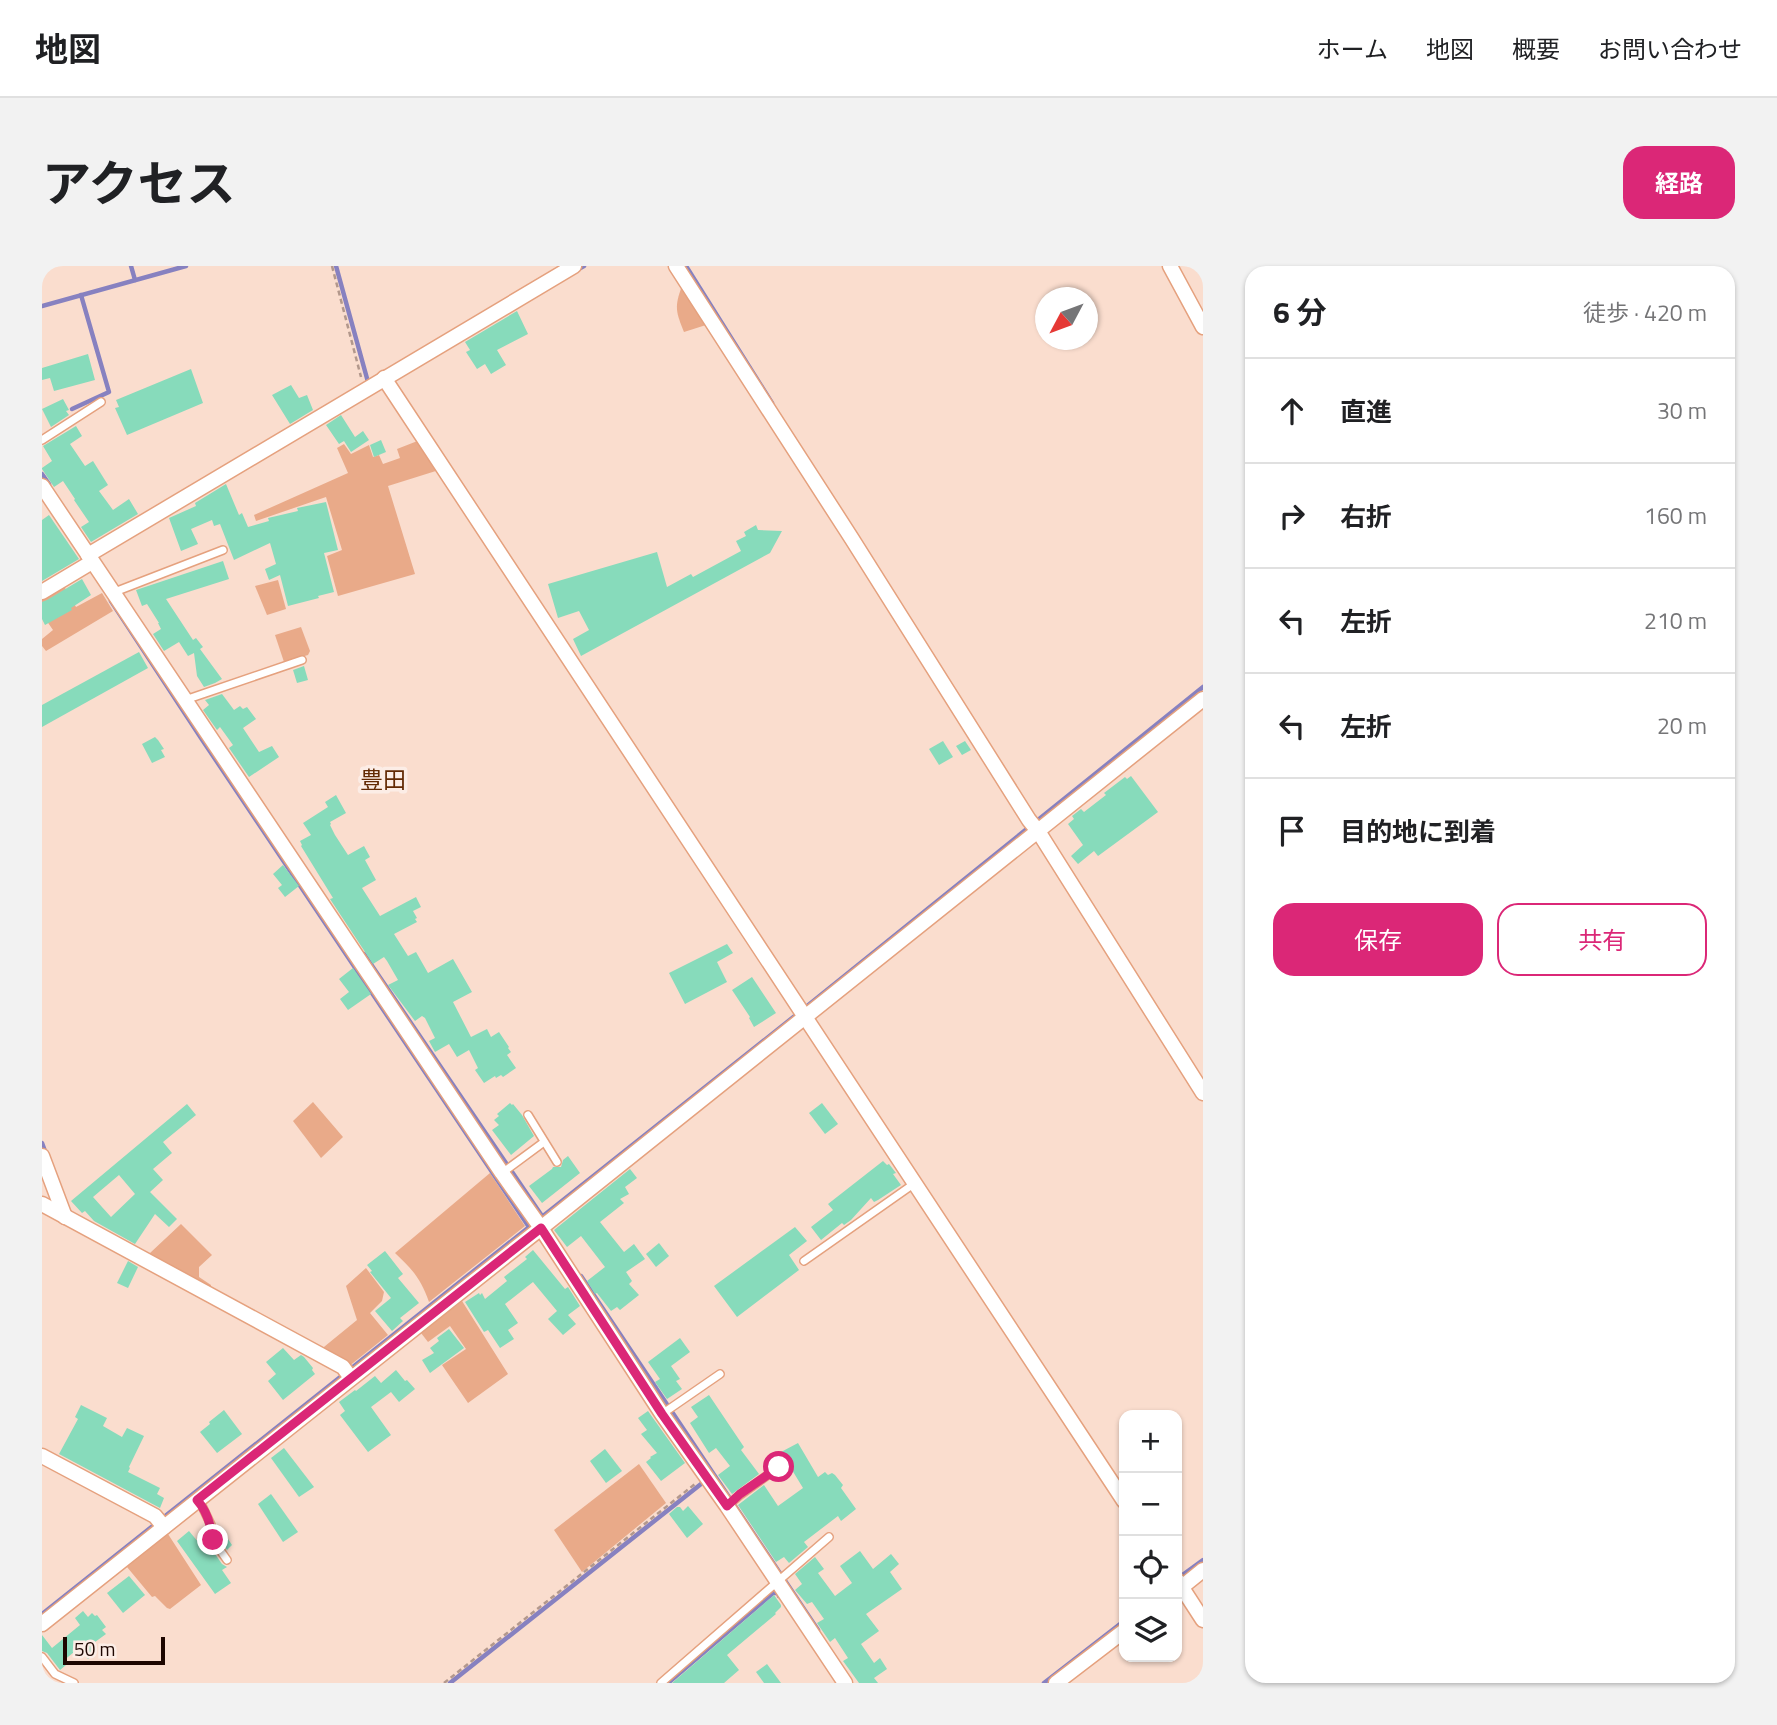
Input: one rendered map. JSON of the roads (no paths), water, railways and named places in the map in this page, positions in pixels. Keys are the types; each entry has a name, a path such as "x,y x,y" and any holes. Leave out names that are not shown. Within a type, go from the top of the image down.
{"street":[{"path":"42,592 92,555 365,390 387,381 574,266"},
{"path":"676,266 1203,1093"},
{"path":"1170,266 1203,327"},
{"path":"387,381 1119,1493"},
{"path":"42,486 92,555 507,1170 538,1224 667,1410 706,1475 730,1503 782,1579 845,1683"},
{"path":"42,1624 161,1523 200,1503 348,1374 1034,826 1203,699"},
{"path":"42,1156 65,1217"},
{"path":"42,1204 348,1374"},
{"path":"42,1456 161,1523"},
{"path":"1182,1583 1203,1570"},
{"path":"1182,1591 1203,1620"},
{"path":"1056,1683 1119,1635"}],"lane":[{"path":"42,440 101,402"},
{"path":"116,591 223,550"},
{"path":"188,699 302,660"},
{"path":"528,1115 557,1162"},
{"path":"507,1170 544,1142"},
{"path":"804,1261 915,1183"},
{"path":"667,1410 720,1374"},
{"path":"730,1503 779,1467"},
{"path":"200,1503 211,1525 213,1540 227,1560"},
{"path":"661,1683 829,1538"},
{"path":"42,1657 55,1674 74,1683"}],"waterway":[{"path":"131,266 135,280"},
{"path":"42,306 186,266"},
{"path":"336,266 368,382"},
{"path":"575,271 584,266"},
{"path":"686,266 772,403"},
{"path":"72,409 109,392 81,295"},
{"path":"42,474 49,484"},
{"path":"111,601 529,1227"},
{"path":"42,1614 796,1015 1203,687"},
{"path":"364,954 542,1216"},
{"path":"42,1143 46,1154"},
{"path":"581,1276 818,1630"},
{"path":"450,1683 701,1484"},
{"path":"1182,1575 1203,1560"},
{"path":"668,1683 773,1593 778,1593 779,1596"},
{"path":"1044,1683 1119,1625"}],"district":[{"name":"豊田","path":"383,779"}]}
